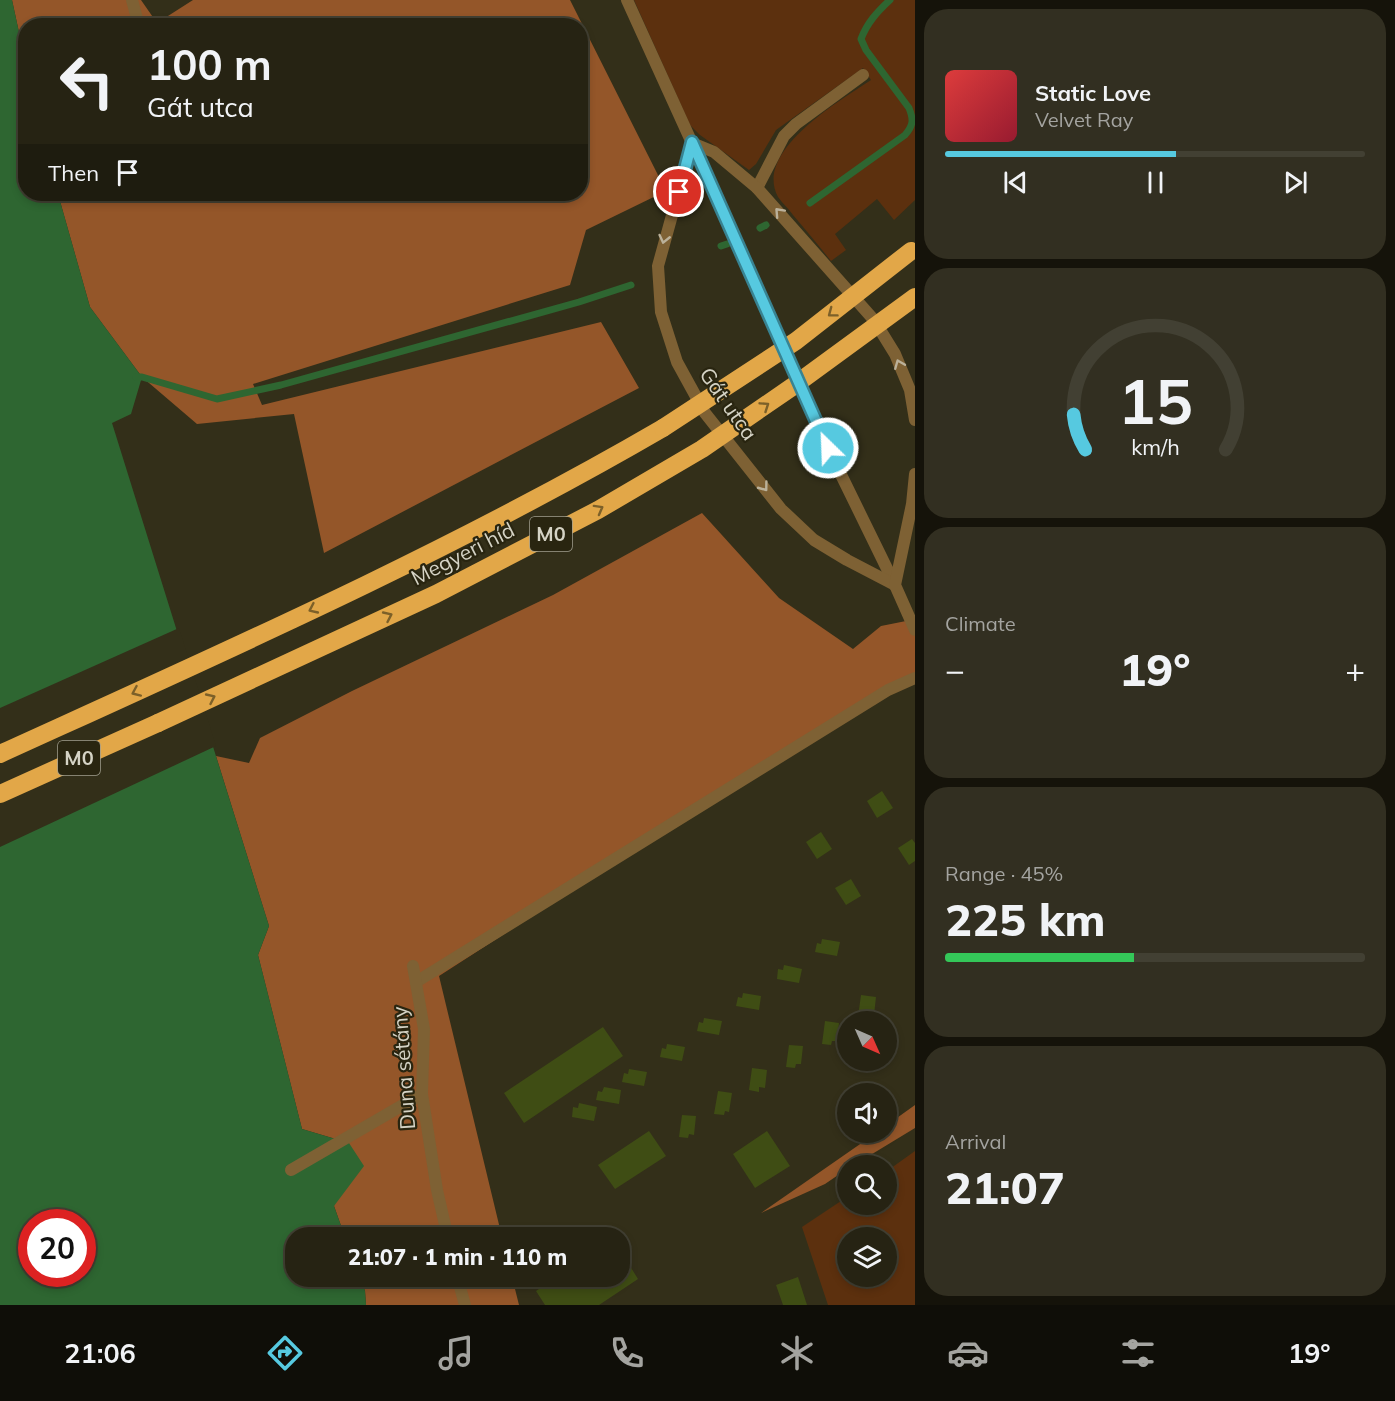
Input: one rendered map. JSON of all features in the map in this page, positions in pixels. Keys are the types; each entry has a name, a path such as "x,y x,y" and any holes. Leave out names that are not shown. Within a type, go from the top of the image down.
{"highway":[{"name":"Megyeri híd","path":"0,754 430,554 588,472 663,429 796,341 913,249"},
{"name":"Megyeri híd","path":"0,794 436,594 598,510 702,449 792,387 915,297"}],"street":[{"path":"132,0 137,18"},
{"path":"627,0 828,448 915,630"},
{"path":"757,188 783,136 863,75"},
{"path":"692,142 714,152 757,188 874,320 889,341 910,390 915,420"},
{"name":"Gát utca","path":"692,142 658,266 661,312 677,362 705,413 781,509 814,540 895,585"},
{"path":"895,585 912,504 915,474"},
{"path":"416,982 888,690 915,678"},
{"name":"Duna sétány","path":"413,966 424,1029 422,1094 437,1190 445,1227"},
{"path":"291,1170 422,1094"},
{"path":"460,1287 465,1305"}],"shaded area":[{"path":"0,0 12,0 18,28 18,201 60,201 90,307 142,377 131,414 112,423 269,926 258,955 302,1129 349,1143 364,1166 334,1206 341,1227 285,1227 285,1287 364,1287 366,1305 0,1305"},
{"path":"12,0 141,0 154,18 18,18 18,28"},
{"path":"193,0 570,0 579,18 165,18"},
{"path":"634,0 915,0 915,200 894,220 877,199 835,234 846,250 831,261 778,197 774,180 778,162 789,145 804,129 840,100 871,80 863,68 776,130 756,164 749,170 700,135 690,125"},
{"path":"588,36 666,191 586,230 570,285 253,384 262,405 601,322 639,388 324,553 294,414 197,424 142,377 90,307 60,201 588,201"},
{"path":"702,513 779,598 853,649 881,626 911,620 915,630 915,677 888,687 439,976 500,1227 341,1227 334,1206 349,1143 302,1129 258,955 269,926 216,756 249,763 260,738 352,691 553,595"},
{"path":"915,1105 915,1128 897,1139 897,1118"},
{"path":"862,1143 890,1143 870,1155 844,1155"},
{"path":"915,1151 915,1305 828,1305 802,1227 837,1204 837,1215 897,1215 897,1164"},
{"path":"837,1160 837,1176 825,1184 761,1213"},
{"path":"364,1287 514,1287 519,1305 366,1305"}],"pier":[{"path":"179,628 216,746 0,847 0,708"}],"building":[{"path":"882,791 893,808 877,818 867,801"},
{"path":"821,832 832,849 817,859 806,842"},
{"path":"912,839 915,843 915,861 909,865 898,848"},
{"path":"851,879 861,896 846,905 835,888"},
{"path":"822,939 840,942 837,956 815,952 817,943 821,944"},
{"path":"784,965 802,969 799,983 777,979 778,969 783,970"},
{"path":"743,993 761,996 759,1010 736,1006 738,997 742,998"},
{"path":"861,995 876,997 874,1011 859,1011"},
{"path":"704,1018 722,1021 719,1035 697,1031 699,1022 703,1023"},
{"path":"825,1021 837,1023 837,1041 832,1041 831,1045 822,1044"},
{"path":"603,1027 623,1056 524,1123 504,1093"},
{"path":"667,1044 685,1047 682,1061 660,1057 662,1048 666,1049"},
{"path":"789,1045 803,1046 801,1064 796,1064 795,1068 786,1067"},
{"path":"752,1068 767,1070 765,1088 759,1087 759,1092 749,1090"},
{"path":"629,1069 647,1072 644,1086 622,1082 624,1073 628,1074"},
{"path":"604,1087 621,1090 619,1104 596,1100 598,1091 602,1092"},
{"path":"718,1091 732,1093 729,1112 725,1111 724,1115 714,1114"},
{"path":"579,1103 597,1107 594,1121 572,1117 573,1107 578,1108"},
{"path":"682,1115 696,1116 694,1135 689,1134 688,1138 679,1137"},
{"path":"649,1131 666,1156 615,1189 598,1165"},
{"path":"767,1131 790,1166 755,1188 733,1154"},
{"path":"630,1266 638,1279 630,1284"},
{"path":"798,1277 807,1305 783,1305 776,1285"},
{"path":"542,1287 626,1287 599,1305 545,1305 536,1291"}],"waterway":[{"path":"810,203 905,135 910,129 912,116 909,108 866,50 861,39 873,18 890,0"},
{"path":"760,228 766,225"},
{"path":"721,246 727,244"},
{"path":"136,377 217,399 281,385 579,302 631,285"}],"route":[{"path":"679,192 692,142 828,448"}]}
